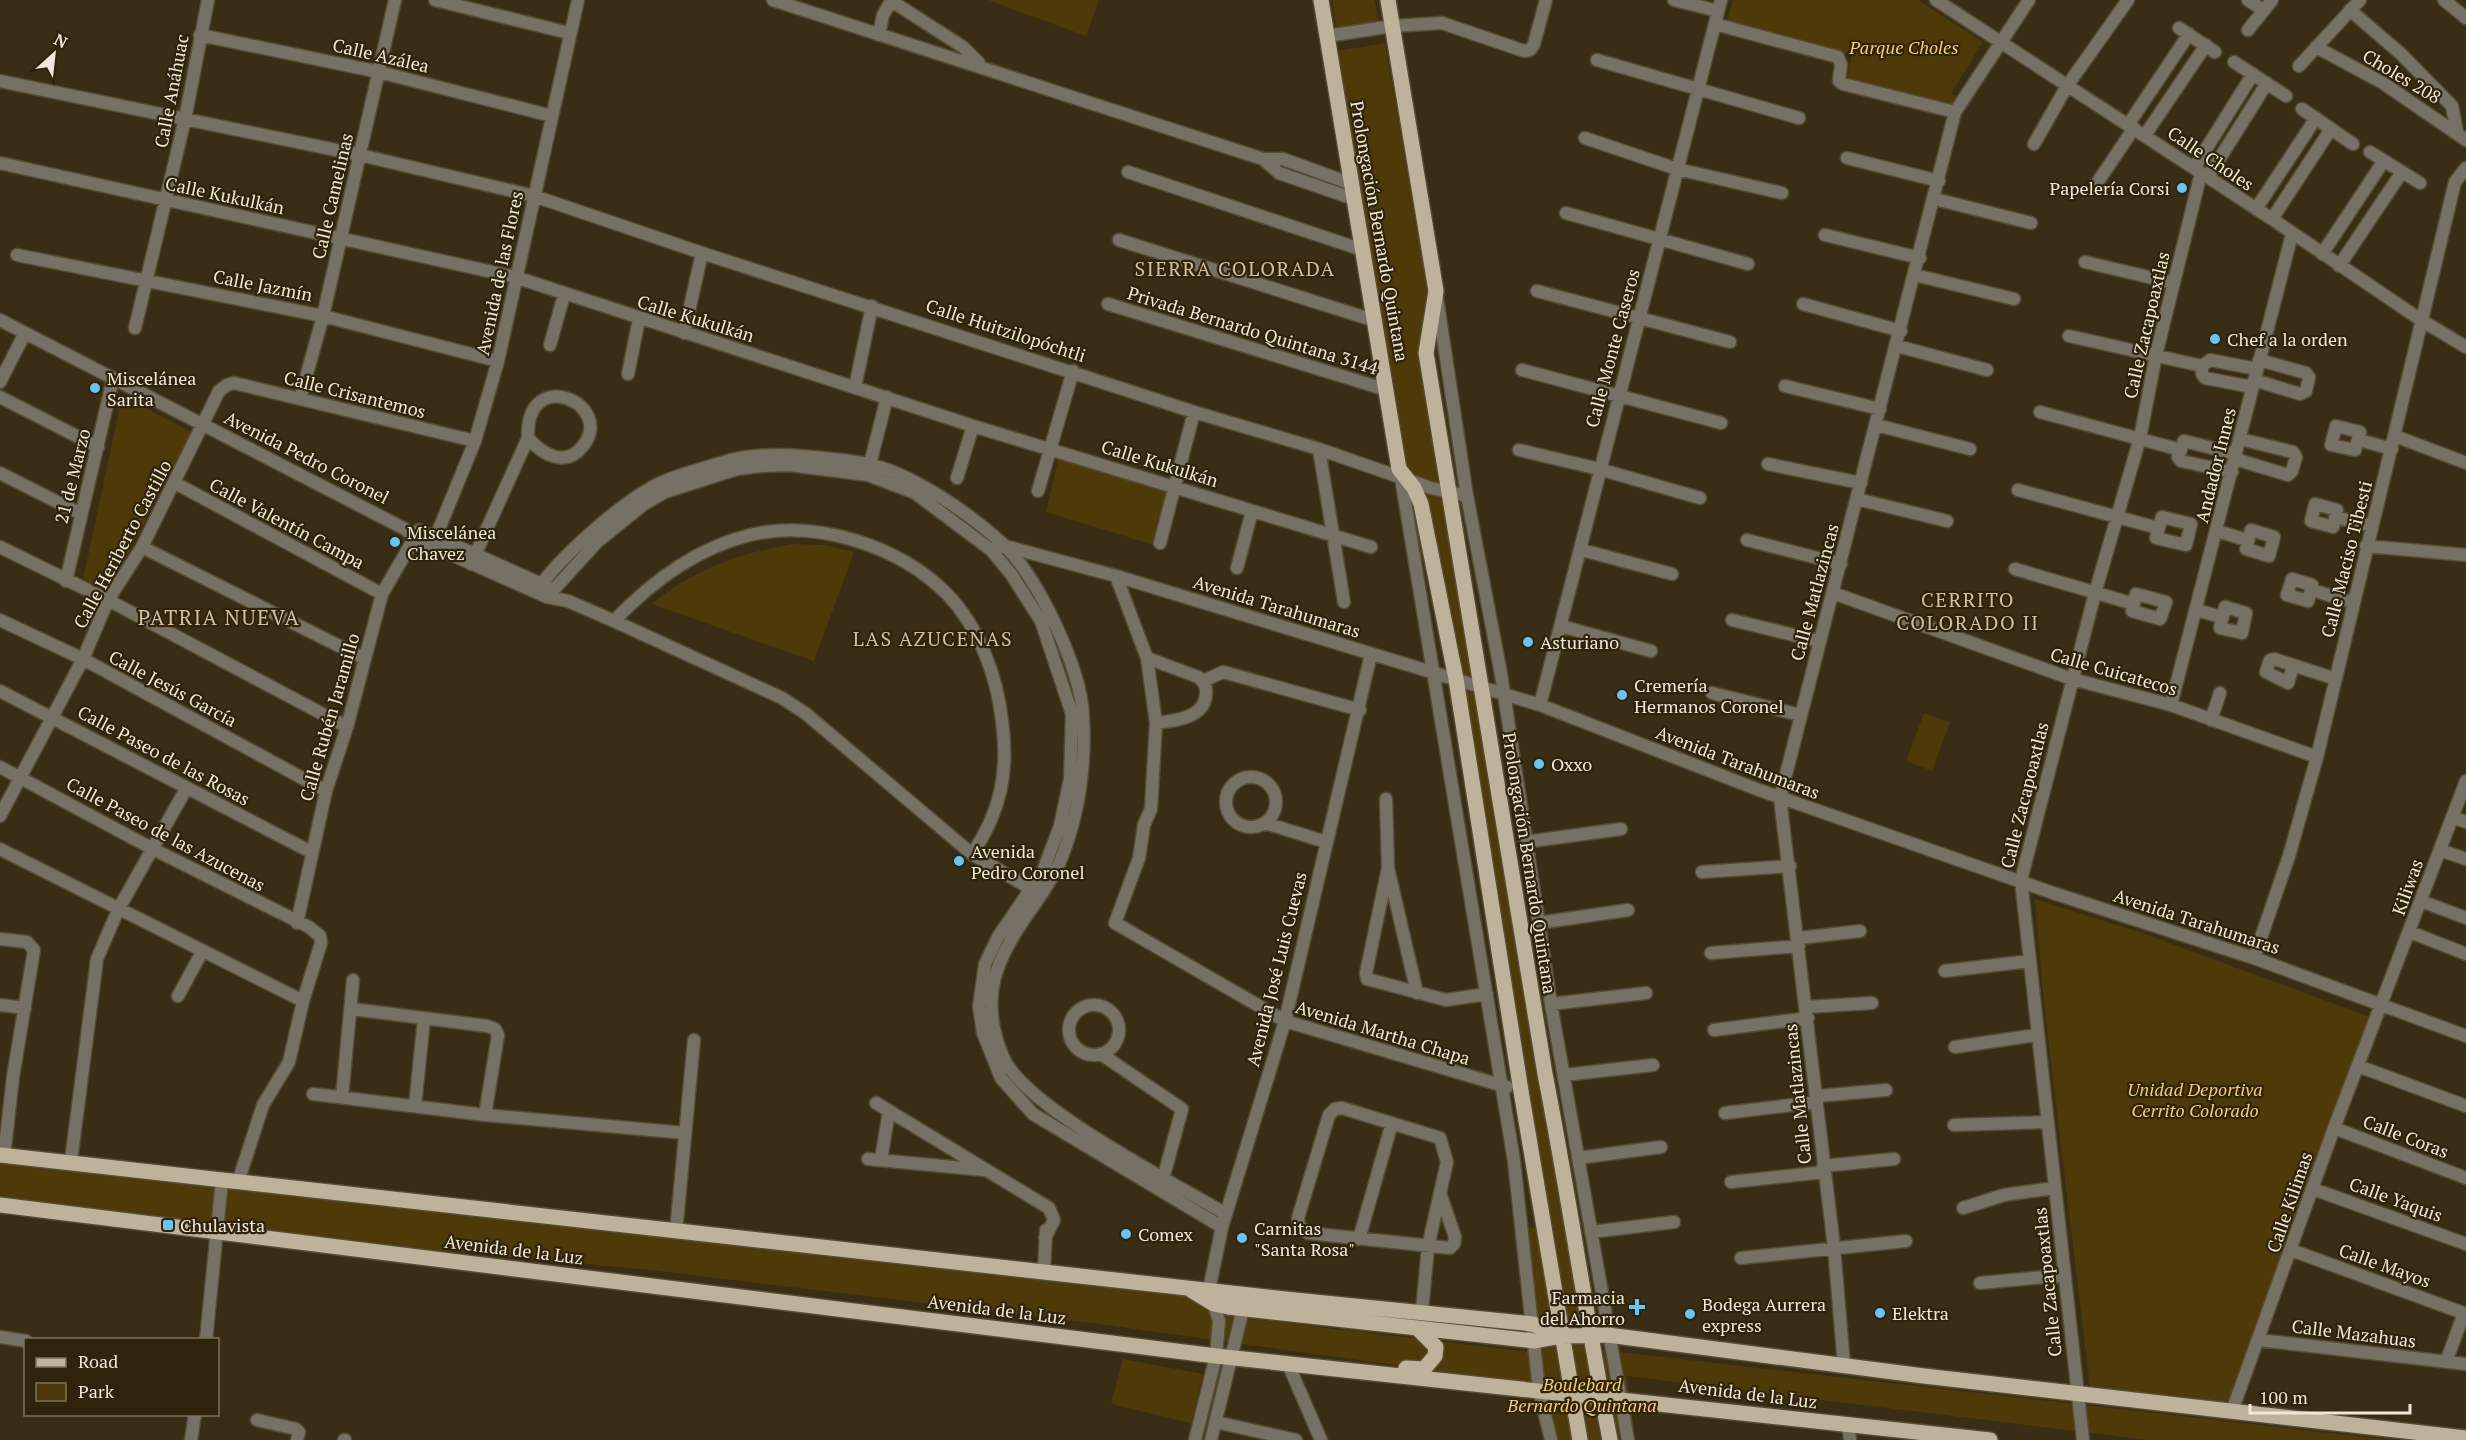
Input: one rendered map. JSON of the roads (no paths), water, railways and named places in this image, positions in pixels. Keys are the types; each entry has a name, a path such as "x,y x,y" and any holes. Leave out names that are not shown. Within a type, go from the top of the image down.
{"main road":[{"name":"Prolongación Bernardo Quintana","path":"1321,0 1403,475 1421,504 1456,679 1521,1091 1580,1440"},
{"name":"Prolongación Bernardo Quintana","path":"1388,0 1436,291 1426,353 1545,1074 1568,1190 1590,1336 1610,1440"},
{"name":"Avenida de la Luz","path":"2,1155 1188,1288 1243,1309 1419,1330 1534,1341 1562,1336 1608,1335 2077,1394 2466,1438"},
{"name":"Avenida de la Luz","path":"0,1205 1224,1357 1620,1398 1990,1440"},
{"name":"Avenida de la Luz","path":"1212,1297 1422,1311 1533,1324 1562,1336"},
{"path":"1317,1367 1341,1362 1424,1369 1433,1361 1437,1352 1433,1342 1419,1330"}],"street":[{"name":"Calle Anáhuac","path":"135,328 166,200 208,0"},
{"name":"Calle Camelinas","path":"300,399 342,238 395,0"},
{"path":"435,0 568,33"},
{"name":"Avenida de las Flores","path":"434,541 475,441 498,361 568,33 578,0"},
{"path":"773,0 1263,159 1283,159 1353,191"},
{"path":"1327,36 1393,26 1442,23 1524,51 1530,50 1534,44 1546,0"},
{"path":"1674,0 1719,5"},
{"name":"Calle Matlazincas","path":"1844,1365 1834,1247 1823,1169 1790,866 1780,798 1818,641 1841,564 1920,258 1955,112 2029,0"},
{"path":"2034,144 2067,86 2128,0"},
{"path":"2248,0 2263,10"},
{"path":"2248,30 2272,0"},
{"path":"2299,66 2360,0"},
{"path":"879,35 883,15 892,1 963,47 982,66"},
{"name":"Calle Choles","path":"1941,1 2421,320 2465,344"},
{"path":"2449,2 2466,18"},
{"name":"Calle Monte Caseros","path":"1540,705 1582,550 1599,469 1699,92 1719,5"},
{"path":"2350,10 2401,54 2452,106 2462,136"},
{"path":"1715,24 1838,57 1841,65 1839,81 1843,84 1955,112"},
{"path":"2097,183 2184,31 2211,49 2145,135"},
{"name":"Calle Azálea","path":"200,35 379,72 552,116"},
{"name":"Choles 208","path":"2316,47 2383,83 2462,136"},
{"path":"1597,60 1699,92 1799,118"},
{"path":"2234,62 2286,96"},
{"path":"2201,173 2253,74"},
{"name":"Calle Huitzilopóchtli","path":"0,81 360,155 534,196 702,253 872,306 1194,412 1467,496"},
{"path":"2201,173 2267,83"},
{"path":"2302,109 2354,144"},
{"path":"2256,209 2316,118"},
{"path":"2272,219 2331,129"},
{"path":"1585,138 1677,169 1782,194"},
{"path":"2370,152 2420,183"},
{"path":"1847,158 1939,181"},
{"name":"Calle Kukulkán","path":"0,162 515,277 564,295 973,426 1371,547"},
{"path":"2322,254 2383,162"},
{"name":"Calle Maciso Tibesti","path":"2254,958 2289,856 2317,757 2352,602 2392,449 2455,182 2466,168"},
{"path":"1128,172 1363,250"},
{"path":"2339,266 2402,172"},
{"name":"Calle Zacapoaxtlas","path":"2083,1440 2048,1122 2036,1035 2021,880 2095,592 2140,438 2156,355 2201,173"},
{"path":"1935,199 2031,223"},
{"path":"1566,213 1749,264"},
{"name":"Andador Innes","path":"2171,705 2292,234"},
{"path":"1825,235 1920,258"},
{"path":"1119,240 1376,321"},
{"path":"684,333 702,253"},
{"name":"Calle Jazmín","path":"17,255 323,316 498,361"},
{"path":"2085,262 2174,284"},
{"path":"1915,275 2014,299"},
{"name":"Prolongación Bernardo Quintana","path":"1436,291 1467,496 1504,694 1551,1004 1628,1440"},
{"path":"1536,291 1639,316 1730,342"},
{"path":"550,345 564,295"},
{"name":"Privada Bernardo Quintana 3144","path":"1108,304 1387,390"},
{"path":"1803,304 1901,331"},
{"path":"855,387 872,306"},
{"path":"627,374 639,319"},
{"name":"Avenida Pedro Coronel","path":"0,320 413,532 773,693 799,708 972,854 1036,892"},
{"path":"0,382 26,333"},
{"path":"2069,336 2202,366"},
{"path":"1897,345 1987,370"},
{"path":"2202,366 2210,360 2256,374"},
{"path":"2202,366 2202,374 2205,378 2256,374"},
{"path":"1522,370 1721,423"},
{"path":"1038,491 1073,371"},
{"name":"21 de Marzo","path":"66,581 113,379"},
{"name":"Calle Crisantemos","path":"226,384 234,383 475,441"},
{"name":"Calle Heriberto Castillo","path":"0,816 83,659 108,600 142,547 219,391 226,384"},
{"path":"1785,386 1880,409"},
{"path":"473,559 528,438 529,417 535,406 545,399 556,396 569,398 587,413 590,425 588,437 573,455 561,458 549,456 538,450 528,438"},
{"path":"0,397 98,447"},
{"path":"870,464 887,397"},
{"path":"1160,543 1194,412"},
{"path":"2040,412 2181,450"},
{"path":"1876,425 1970,449"},
{"path":"957,478 973,426"},
{"path":"2395,436 2466,462"},
{"path":"2232,472 2181,461 2178,457 2182,442 2186,441 2288,475 2292,471 2296,457 2293,452 2240,439"},
{"path":"2359,440 2392,449"},
{"path":"1319,449 1344,602"},
{"path":"1518,450 1599,469 1700,498"},
{"path":"832,464 915,493 991,550 1011,574 1041,621 1078,713"},
{"path":"544,591 617,525 685,480 761,465 870,464 917,484 947,502 1005,546 1043,601 1063,640 1078,713 1081,791 1058,867 1036,892 1001,956 984,1005 995,1034 1001,1078 1033,1114 1162,1183 1226,1214"},
{"path":"1768,464 1861,483"},
{"path":"0,473 81,514"},
{"name":"Prolongación Bernardo Quintana","path":"1403,475 1514,1161 1539,1390 1551,1440"},
{"name":"Calle Valentín Campa","path":"175,483 382,594"},
{"path":"2018,490 2158,528"},
{"path":"1857,499 1947,521"},
{"path":"1237,568 1252,511"},
{"path":"2335,517 2372,526"},
{"path":"614,621 680,564 715,546 750,535 804,531 842,536 877,549 908,565 948,595 960,611 990,663 1000,701 1005,742 1003,783 991,822 972,854"},
{"path":"2217,531 2247,540"},
{"name":"Calle Rubén Jaramillo","path":"297,922 326,791 347,727 382,594 413,532"},
{"path":"1747,540 1841,564"},
{"path":"991,550 1005,546"},
{"name":"Avenida Tarahumaras","path":"1005,546 1116,576 1540,705 1780,798 2254,958 2466,1036"},
{"path":"2366,546 2466,555"},
{"path":"0,547 108,600 347,727"},
{"path":"142,547 365,659"},
{"path":"1582,550 1672,574"},
{"path":"2015,569 2134,604"},
{"name":"Avenida Martha Chapa","path":"1116,576 1147,658 1156,723 1151,809 1144,825 1139,858 1115,923 1285,1022 1521,1091"},
{"path":"2312,590 2352,602"},
{"name":"Calle Cuicatecos","path":"1833,593 2072,679 2171,705 2317,757"},
{"path":"2197,610 2221,617"},
{"name":"Calle Jesús García","path":"0,620 83,659 326,791"},
{"path":"1732,620 1818,641"},
{"path":"1561,626 1651,651"},
{"name":"Avenida José Luis Cuevas","path":"1224,1357 1219,1321 1212,1297 1222,1227 1285,1022 1326,842 1360,710 1371,654"},
{"path":"1147,658 1181,669 1203,681 1207,695 1203,705 1196,713 1180,720 1156,723"},
{"path":"2293,666 2336,679"},
{"path":"1203,681 1222,672 1360,710"},
{"name":"Calle Paseo de las Rosas","path":"0,691 311,852"},
{"path":"1712,693 1800,716"},
{"path":"2211,720 2220,693"},
{"name":"Calle Paseo de las Azucenas","path":"0,767 153,849 315,931 320,936 321,943 303,1001"},
{"path":"1265,823 1275,810 1275,794 1271,786 1257,777 1249,776 1234,783 1226,798 1229,814 1241,825 1257,826 1265,823 1326,842"},
{"name":"Kiliwas","path":"2381,1005 2466,781"},
{"path":"71,1161 99,955 118,910 186,789"},
{"path":"1386,799 1388,868 1417,993"},
{"path":"2452,817 2466,822"},
{"path":"1525,842 1621,829"},
{"path":"0,849 303,1001 289,1062 263,1105 238,1182"},
{"path":"2440,850 2466,860"},
{"path":"1702,872 1790,866"},
{"path":"1388,868 1366,976 1370,981 1446,1000 1487,994"},
{"path":"2421,901 2466,918"},
{"path":"1538,923 1628,910"},
{"path":"1711,953 1799,942 1860,931"},
{"path":"2410,933 2466,954"},
{"path":"0,939 27,942 34,950 2,1155"},
{"path":"178,996 202,952"},
{"path":"1945,971 2030,961"},
{"path":"342,1097 353,980"},
{"path":"1551,1004 1646,993"},
{"path":"1714,1030 1872,1003"},
{"path":"0,1005 25,1008"},
{"path":"1101,1054 1114,1046 1119,1023 1115,1016 1103,1006 1088,1005 1078,1010 1071,1018 1070,1038 1076,1047 1085,1053 1101,1054 1182,1109 1162,1183"},
{"name":"Calle Kilimas","path":"2232,1411 2381,1005"},
{"path":"352,1009 487,1026 497,1032 485,1115"},
{"path":"414,1106 424,1018"},
{"path":"1956,1047 2036,1035"},
{"path":"676,1232 694,1040"},
{"path":"1564,1075 1653,1065"},
{"path":"2358,1066 2466,1106"},
{"path":"0,1075 13,1077"},
{"path":"1725,1113 1886,1090"},
{"path":"313,1094 485,1115 685,1133"},
{"path":"876,1103 1045,1205 1044,1272"},
{"path":"1422,1311 1428,1247 1440,1193 1447,1162 1440,1138 1342,1108 1331,1111 1298,1218 1299,1226 1308,1233 1428,1247 1450,1248 1454,1244 1455,1237 1440,1193"},
{"path":"889,1111 875,1160 988,1170"},
{"path":"1954,1125 2048,1122"},
{"path":"1359,1239 1392,1124"},
{"name":"Calle Coras","path":"2334,1128 2466,1178"},
{"path":"1578,1158 1661,1147"},
{"path":"1731,1182 1894,1159"},
{"path":"206,1338 222,1180"},
{"path":"1162,1183 1222,1227"},
{"path":"1963,1208 2004,1195 2054,1188"},
{"name":"Calle Yaquis","path":"2313,1189 2466,1244"},
{"path":"1591,1232 1674,1222"},
{"path":"1741,1257 1906,1241"},
{"name":"Calle Mayos","path":"2291,1250 2465,1313"},
{"path":"1980,1283 2065,1275"},
{"path":"1195,1440 1243,1309"},
{"path":"2446,1362 2465,1313"},
{"path":"0,1337 24,1341"},
{"name":"Calle Mazahuas","path":"2259,1340 2466,1364"},
{"path":"1211,1440 1216,1422 1224,1357"},
{"path":"1288,1364 1320,1440"},
{"path":"191,1440 195,1416"},
{"path":"257,1420 296,1429 299,1432 297,1440"},
{"path":"1216,1422 1296,1440"},
{"path":"1848,1424 1850,1440"}],"place":[{"name":"Papelería Corsi","path":"2182,188"},
{"name":"Chef a la orden","path":"2215,339"},
{"name":"Miscelánea Sarita","path":"95,388"},
{"name":"Miscelánea Chavez","path":"395,542"},
{"name":"Asturiano","path":"1528,642"},
{"name":"Cremería Hermanos Coronel","path":"1622,695"},
{"name":"Oxxo","path":"1539,764"},
{"name":"Avenida Pedro Coronel","path":"959,861"},
{"name":"Chulavista","path":"168,1225"},
{"name":"Comex","path":"1126,1234"},
{"name":"Carnitas \"Santa Rosa\"","path":"1242,1238"},
{"name":"Farmacia del Ahorro","path":"1637,1307"},
{"name":"Elektra","path":"1880,1313"},
{"name":"Bodega Aurrera express","path":"1690,1314"}],"district":[{"name":"SIERRA COLORADA","path":"1235,268"},
{"name":"CERRITO COLORADO II","path":"1968,610"},
{"name":"PATRIA NUEVA","path":"219,617"},
{"name":"LAS AZUCENAS","path":"933,638"}],"park label":[{"name":"Parque Choles","path":"1904,47"},
{"name":"Unidad Deportiva Cerrito Colorado","path":"2195,1099"},
{"name":"Boulebard Bernardo Quintana","path":"1582,1394"}]}
